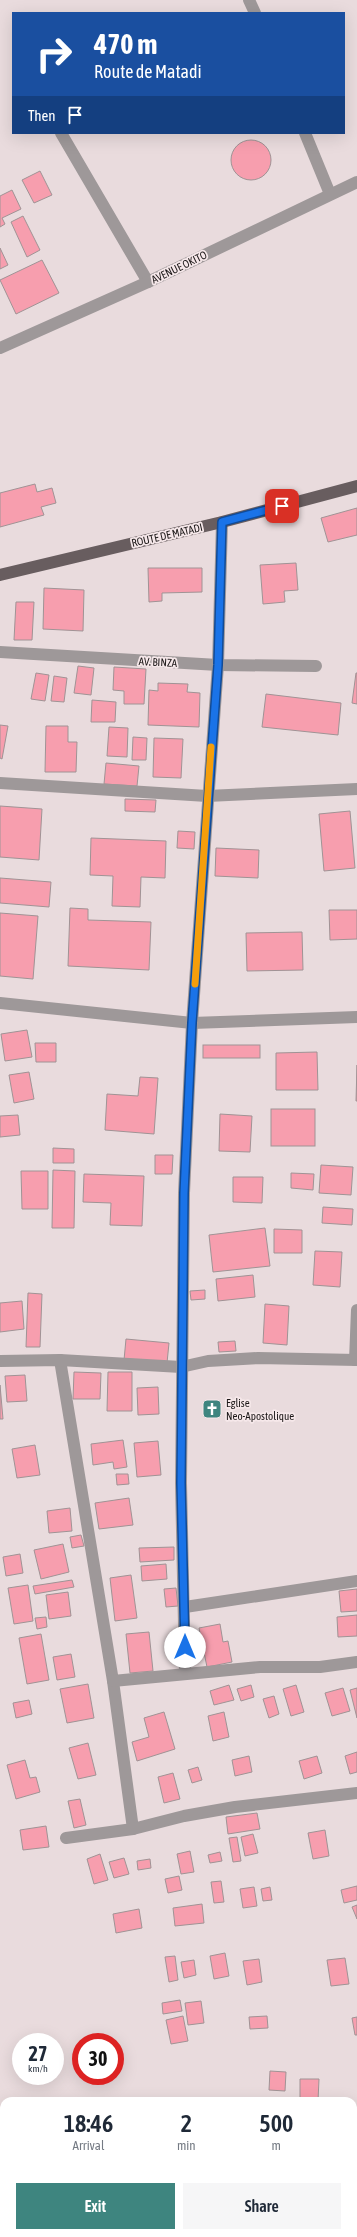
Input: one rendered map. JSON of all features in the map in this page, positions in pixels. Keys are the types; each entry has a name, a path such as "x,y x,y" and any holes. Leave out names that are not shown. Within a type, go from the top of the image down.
{"main road":[{"name":"ROUTE DE MATADI","path":"0,575 222,522 357,486"}],"street":[{"path":"249,0 254,12"},
{"path":"62,134 148,282"},
{"path":"305,134 330,194"},
{"name":"AVENUE OKITO","path":"0,348 148,282 357,182"},
{"path":"185,1673 185,1607 181,1483 184,1193 192,1023 207,796 218,665 222,522"},
{"name":"AV. BINZA","path":"0,652 218,665 316,666"},
{"path":"0,783 207,796 357,789"},
{"path":"0,1003 192,1023 357,1017"},
{"path":"0,1361 60,1360 181,1367 208,1361 258,1358 356,1360 357,1310"},
{"path":"60,1360 112,1681 132,1829"},
{"path":"185,1607 357,1581"},
{"path":"112,1681 260,1667 320,1667 357,1662"},
{"path":"66,1838 132,1829 184,1816 235,1808 357,1793"}],"building":[{"path":"251,140 262,143 268,149 271,160 268,171 262,177 251,180 240,177 234,171 231,160 234,149 240,143"},
{"path":"40,171 52,195 34,203 22,180"},
{"path":"12,190 21,209 2,218 5,224 0,227 0,196"},
{"path":"23,216 40,250 27,257 11,222"},
{"path":"0,248 8,265 0,269"},
{"path":"42,260 59,293 16,314 0,280"},
{"path":"35,484 37,492 52,488 56,503 41,507 44,515 0,527 0,493"},
{"path":"357,508 357,535 328,542 321,518"},
{"path":"296,563 298,590 284,591 285,602 263,604 260,565"},
{"path":"148,568 202,568 202,592 162,593 162,601 149,602"},
{"path":"44,588 84,590 83,631 43,629"},
{"path":"16,602 34,602 32,640 14,640"},
{"path":"78,666 94,668 91,695 74,693"},
{"path":"114,667 146,669 144,704 124,704 124,691 113,690"},
{"path":"36,673 49,675 45,701 31,699"},
{"path":"357,673 357,704 352,703"},
{"path":"54,676 67,678 64,702 51,701"},
{"path":"158,683 188,684 187,692 200,693 199,727 148,725 149,690 158,691"},
{"path":"266,694 341,703 338,735 262,727"},
{"path":"92,700 116,702 115,722 91,722"},
{"path":"0,725 8,726 2,759 0,758"},
{"path":"46,726 68,726 68,742 77,742 76,772 45,772"},
{"path":"109,727 128,728 127,757 107,756"},
{"path":"133,737 147,738 146,760 132,760"},
{"path":"154,738 183,739 181,778 153,777"},
{"path":"106,763 139,766 137,786 104,784"},
{"path":"125,799 156,800 155,812 125,811"},
{"path":"0,806 42,809 39,860 0,857"},
{"path":"350,811 355,868 324,871 319,814"},
{"path":"178,831 195,832 194,849 177,848"},
{"path":"91,838 166,841 165,878 141,877 140,907 112,906 113,876 90,875"},
{"path":"216,848 259,850 258,878 215,876"},
{"path":"0,878 51,882 49,907 0,903"},
{"path":"70,908 88,909 88,920 151,922 149,970 68,966"},
{"path":"329,910 357,910 357,939 330,940"},
{"path":"0,913 38,916 33,979 0,976"},
{"path":"302,932 303,970 247,971 246,933"},
{"path":"27,1030 32,1057 5,1061 1,1034"},
{"path":"35,1043 56,1043 56,1062 36,1062"},
{"path":"203,1045 260,1045 260,1058 203,1058"},
{"path":"317,1052 318,1090 276,1090 276,1053"},
{"path":"357,1065 357,1101 356,1101"},
{"path":"29,1072 34,1099 14,1103 9,1075"},
{"path":"140,1077 158,1078 154,1134 105,1130 107,1094 138,1096"},
{"path":"271,1109 315,1109 315,1146 271,1146"},
{"path":"220,1114 252,1116 250,1152 219,1151"},
{"path":"18,1115 20,1135 0,1137 0,1116"},
{"path":"53,1148 74,1149 74,1163 53,1163"},
{"path":"155,1155 173,1155 172,1174 155,1174"},
{"path":"321,1165 353,1167 351,1195 319,1193"},
{"path":"53,1170 75,1171 74,1228 52,1228"},
{"path":"21,1171 48,1171 48,1209 22,1209"},
{"path":"291,1173 314,1174 313,1190 291,1188"},
{"path":"84,1174 144,1176 142,1226 110,1225 111,1203 83,1202"},
{"path":"233,1177 263,1177 262,1203 233,1202"},
{"path":"323,1207 353,1209 352,1225 322,1223"},
{"path":"265,1228 270,1266 213,1272 209,1235"},
{"path":"274,1229 302,1230 302,1253 274,1253"},
{"path":"315,1251 342,1252 340,1287 313,1285"},
{"path":"253,1275 255,1297 218,1301 216,1279"},
{"path":"205,1290 205,1299 191,1300 190,1291"},
{"path":"28,1293 42,1294 40,1347 26,1347"},
{"path":"22,1301 24,1329 0,1332 0,1303"},
{"path":"265,1304 289,1306 287,1345 263,1343"},
{"path":"126,1339 169,1343 167,1363 124,1360"},
{"path":"235,1341 236,1351 219,1352 218,1342"},
{"path":"74,1372 101,1373 100,1399 73,1399"},
{"path":"108,1372 132,1372 132,1411 107,1411"},
{"path":"25,1375 27,1401 7,1402 5,1376"},
{"path":"0,1385 3,1419 0,1419"},
{"path":"158,1387 159,1414 138,1415 137,1388"},
{"path":"123,1440 127,1467 114,1469 113,1462 93,1465 91,1444"},
{"path":"158,1441 161,1475 137,1477 134,1443"},
{"path":"35,1445 40,1475 17,1478 12,1449"},
{"path":"116,1474 128,1474 129,1484 117,1485"},
{"path":"129,1498 133,1525 99,1529 95,1503"},
{"path":"70,1508 72,1531 49,1533 47,1511"},
{"path":"81,1535 84,1546 72,1548 70,1537"},
{"path":"63,1544 69,1572 41,1579 34,1550"},
{"path":"174,1547 174,1560 140,1562 139,1548"},
{"path":"20,1554 23,1573 6,1576 3,1557"},
{"path":"166,1564 167,1579 142,1581 141,1566"},
{"path":"131,1575 137,1618 115,1621 110,1578"},
{"path":"72,1580 74,1587 35,1594 33,1586"},
{"path":"28,1585 33,1621 14,1624 8,1588"},
{"path":"176,1588 178,1606 166,1607 164,1589"},
{"path":"357,1589 357,1611 341,1612 339,1591"},
{"path":"68,1592 71,1616 49,1619 46,1595"},
{"path":"357,1615 357,1636 338,1637 337,1617"},
{"path":"46,1617 47,1627 37,1629 35,1618"},
{"path":"220,1624 223,1642 228,1641 232,1662 207,1667 199,1628"},
{"path":"149,1632 153,1671 130,1673 126,1634"},
{"path":"41,1634 49,1680 27,1684 19,1638"},
{"path":"71,1654 75,1677 57,1680 53,1657"},
{"path":"88,1684 94,1718 67,1723 60,1689"},
{"path":"229,1685 234,1700 214,1705 210,1691"},
{"path":"251,1685 254,1697 241,1701 237,1689"},
{"path":"296,1685 304,1712 291,1716 283,1689"},
{"path":"343,1688 350,1711 332,1716 325,1693"},
{"path":"357,1688 357,1718 350,1690"},
{"path":"274,1696 279,1714 269,1718 263,1699"},
{"path":"29,1700 32,1714 16,1718 13,1703"},
{"path":"164,1712 175,1749 137,1761 132,1742 149,1737 144,1718"},
{"path":"224,1712 229,1737 213,1741 208,1716"},
{"path":"88,1743 96,1775 78,1779 69,1748"},
{"path":"357,1752 357,1772 350,1774 345,1756"},
{"path":"249,1756 252,1772 235,1776 232,1760"},
{"path":"317,1756 322,1773 304,1779 299,1761"},
{"path":"25,1760 30,1778 36,1777 40,1792 16,1799 7,1765"},
{"path":"198,1767 202,1780 192,1783 188,1770"},
{"path":"173,1773 180,1799 164,1803 158,1777"},
{"path":"80,1799 86,1825 74,1828 68,1801"},
{"path":"257,1813 260,1829 228,1834 226,1817"},
{"path":"46,1826 49,1847 23,1850 20,1830"},
{"path":"325,1830 329,1856 313,1859 308,1833"},
{"path":"253,1834 258,1853 245,1856 241,1837"},
{"path":"237,1837 241,1861 233,1862 229,1838"},
{"path":"190,1851 194,1872 181,1874 177,1854"},
{"path":"220,1852 222,1861 210,1863 208,1855"},
{"path":"100,1854 108,1880 94,1884 87,1859"},
{"path":"124,1858 129,1874 114,1878 109,1862"},
{"path":"150,1859 151,1868 138,1870 137,1861"},
{"path":"179,1876 182,1890 168,1893 165,1879"},
{"path":"221,1881 224,1902 214,1903 211,1882"},
{"path":"357,1886 357,1900 344,1903 341,1890"},
{"path":"254,1887 257,1906 243,1908 240,1889"},
{"path":"270,1887 272,1900 263,1901 261,1889"},
{"path":"202,1904 204,1923 175,1926 173,1908"},
{"path":"357,1905 357,1919 352,1907"},
{"path":"139,1909 142,1928 116,1933 113,1914"},
{"path":"225,1953 229,1976 214,1979 210,1956"},
{"path":"175,1956 178,1980 169,1982 165,1957"},
{"path":"345,1958 349,1984 331,1986 327,1960"},
{"path":"259,1959 262,1982 247,1985 243,1961"},
{"path":"194,1960 196,1975 184,1978 181,1962"},
{"path":"180,2000 182,2011 163,2014 162,2003"},
{"path":"201,2001 204,2023 188,2025 185,2003"},
{"path":"183,2016 188,2041 171,2044 166,2020"},
{"path":"267,2016 268,2028 250,2029 249,2017"},
{"path":"357,2017 357,2035 355,2035 352,2018"},
{"path":"270,2071 286,2072 285,2091 269,2090"},
{"path":"300,2079 319,2079 318,2097 300,2097"}],"slow traffic":[{"path":"195,984 211,747"}],"place":[{"name":"Eglise Neo-Apostolique","path":"212,1409"}],"route":[{"path":"185,1647 181,1483 184,1193 192,1023 207,796 218,665 222,522 282,506"}]}
